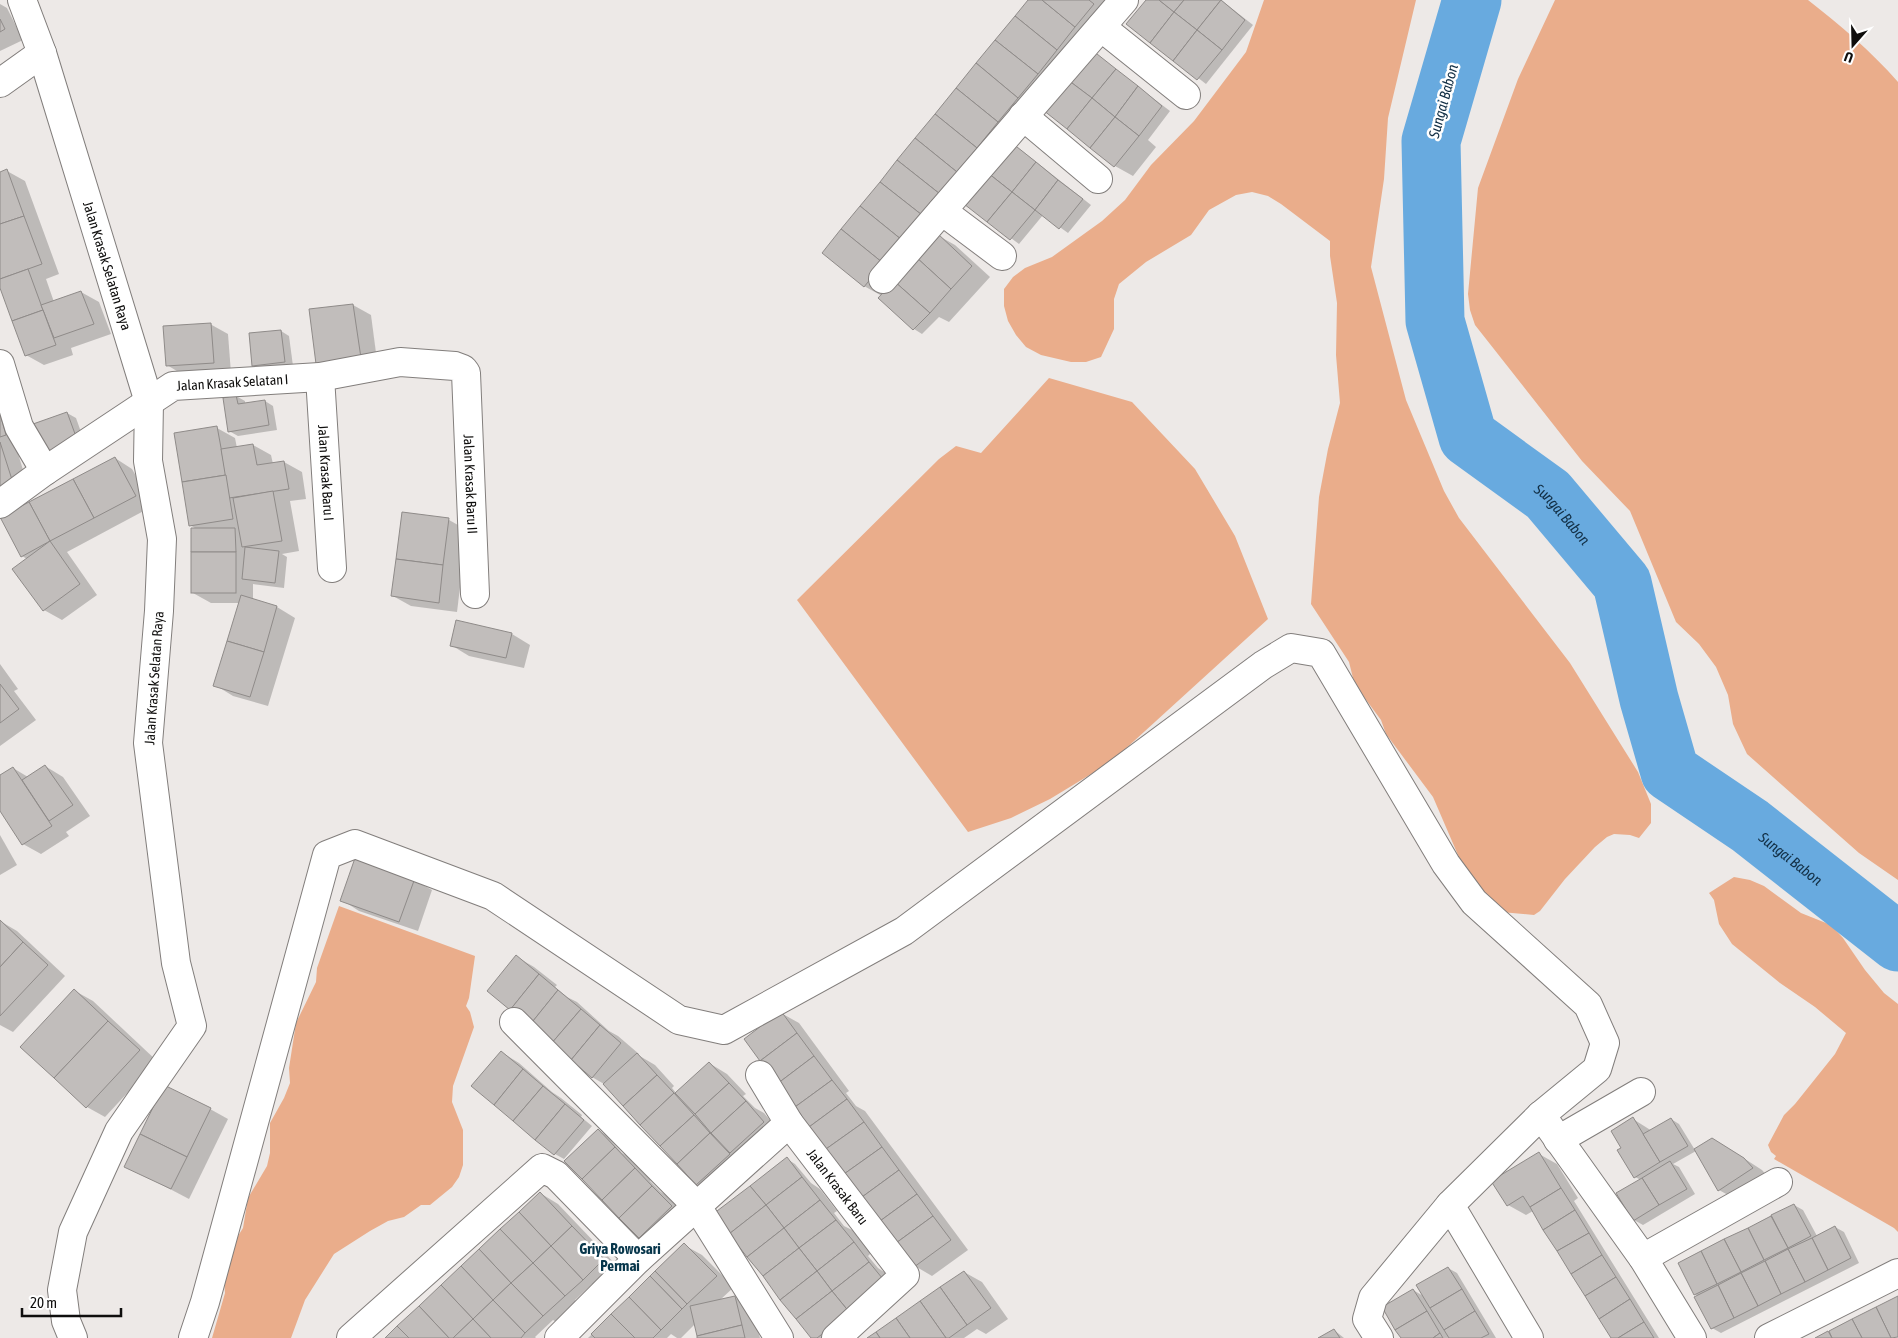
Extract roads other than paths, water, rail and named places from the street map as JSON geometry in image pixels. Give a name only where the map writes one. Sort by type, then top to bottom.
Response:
[{"type":"street","name":"Jalan Krasak Selatan Raya","points":[[22,0],[42,52],[149,402],[148,461],[162,539],[159,611],[148,743],[176,963],[192,1026],[119,1131],[73,1232],[62,1290],[66,1321],[73,1338]]},
{"type":"street","points":[[883,279],[1124,0]]},
{"type":"street","points":[[1101,27],[1186,95]]},
{"type":"street","points":[[0,83],[42,52]]},
{"type":"street","points":[[1023,116],[1098,179]]},
{"type":"street","points":[[942,211],[1002,256]]},
{"type":"street","name":"Jalan Krasak Selatan I","points":[[0,504],[45,471],[173,386],[320,377],[400,362],[455,366],[463,369],[466,373]]},
{"type":"street","points":[[0,364],[19,427],[45,471]]},
{"type":"street","name":"Jalan Krasak Baru II","points":[[466,373],[475,594]]},
{"type":"street","name":"Jalan Krasak Baru I","points":[[320,377],[332,568]]},
{"type":"street","points":[[193,1338],[205,1302],[327,855],[355,844],[493,896],[679,1020],[724,1030],[904,931],[1263,665],[1291,648],[1320,653],[1446,864],[1474,902],[1588,1005],[1605,1043],[1597,1069],[1541,1115],[1450,1205],[1374,1298],[1367,1319],[1379,1338]]},
{"type":"street","points":[[514,1022],[696,1205],[779,1338]]},
{"type":"street","points":[[559,1338],[638,1259],[789,1123],[760,1075]]},
{"type":"street","points":[[1558,1140],[1641,1092]]},
{"type":"street","points":[[1541,1115],[1644,1258],[1692,1338]]},
{"type":"street","name":"Jalan Krasak Baru","points":[[789,1123],[904,1275],[836,1338]]},
{"type":"street","points":[[351,1338],[542,1168],[556,1175],[638,1259]]},
{"type":"street","points":[[1644,1258],[1778,1182]]},
{"type":"street","points":[[1450,1205],[1529,1338]]},
{"type":"street","points":[[1769,1338],[1898,1273]]},
{"type":"waterway","name":"Sungai Babon","points":[[1472,0],[1431,141],[1435,321],[1468,437],[1548,495],[1622,583],[1649,699],[1670,772],[1750,826],[1898,942]]},
{"type":"district","name":"Griya Rowosari Permai","points":[[620,1256]]}]
